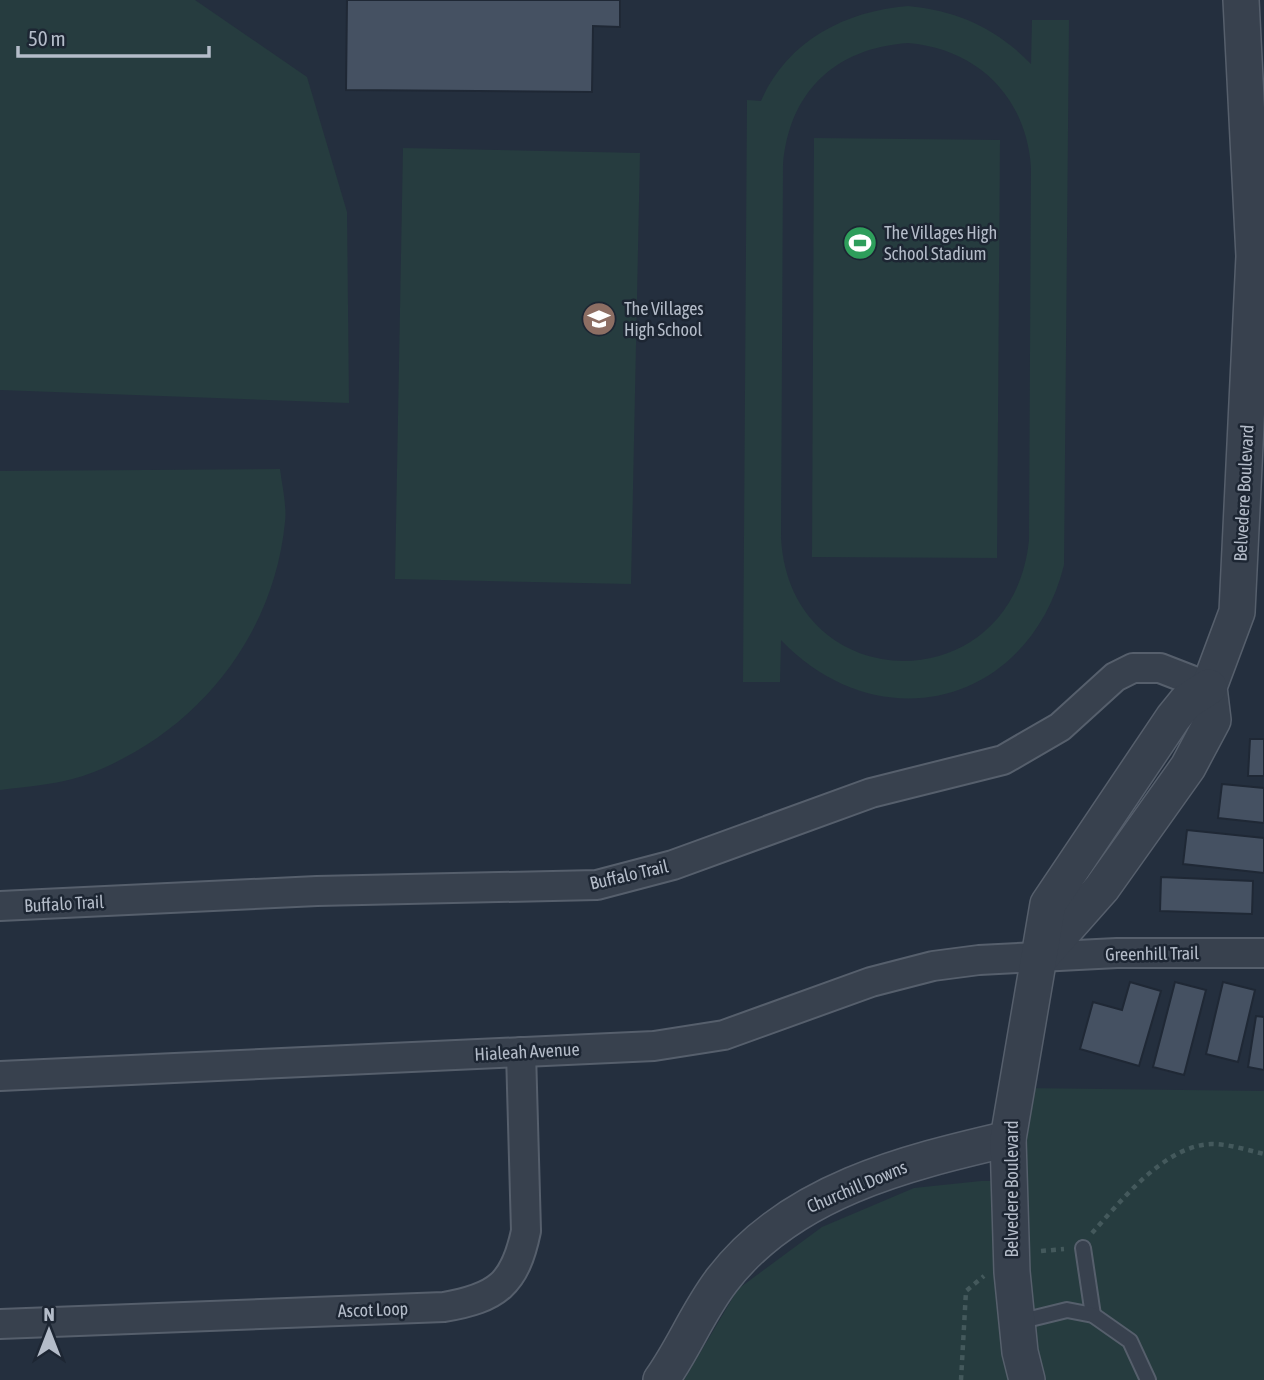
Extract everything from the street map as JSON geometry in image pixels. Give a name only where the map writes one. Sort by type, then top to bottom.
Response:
[{"type":"street","name":"Belvedere Boulevard","points":[[1027,1380],[1017,1322],[1011,1254],[1008,1139],[1017,1069],[1041,957],[1048,904],[1070,867],[1138,805],[1186,702],[1209,687],[1237,612],[1244,522],[1254,256],[1241,0]]},
{"type":"street","name":"Buffalo Trail","points":[[0,906],[317,891],[597,885],[673,865],[871,793],[1003,760],[1060,727],[1115,677],[1133,668],[1160,668],[1209,687]]},
{"type":"street","name":"Greenhill Trail","points":[[1041,957],[1264,953]]},
{"type":"street","name":"Hialeah Avenue","points":[[0,1076],[654,1046],[724,1035],[871,982],[933,966],[1041,957]]},
{"type":"street","name":"Ascot Loop","points":[[0,1324],[444,1307],[472,1302],[492,1294],[508,1280],[514,1269],[520,1257],[526,1231],[521,1052]]},
{"type":"street","name":"Churchill Downs","points":[[661,1380],[675,1360],[700,1311],[723,1278],[765,1237],[805,1207],[881,1172],[1008,1139]]},
{"type":"lane","points":[[1083,1248],[1093,1315]]},
{"type":"lane","points":[[1017,1322],[1067,1310],[1093,1315],[1130,1342],[1148,1380]]},
{"type":"path","points":[[961,1380],[966,1291],[1011,1254],[1083,1248],[1090,1236],[1147,1175],[1182,1152],[1210,1144],[1264,1154]]},
{"type":"green space","points":[[0,0],[195,0],[307,77],[347,212],[349,403],[0,390]]},
{"type":"green space","points":[[908,6],[960,17],[1004,40],[1031,64],[1032,20],[1069,20],[1064,565],[1046,613],[1019,650],[985,677],[946,694],[905,698],[862,691],[820,672],[781,640],[780,682],[743,682],[747,100],[761,101],[786,62],[802,46],[821,33],[841,22],[885,9]],"holes":[[[908,43],[933,47],[976,66],[994,81],[1020,119],[1027,142],[1031,167],[1029,540],[1014,593],[985,631],[946,654],[902,661],[859,653],[821,630],[794,591],[781,538],[783,165],[787,139],[795,116],[820,78],[859,54],[882,47]]]},
{"type":"green space","points":[[814,138],[1000,140],[997,558],[812,557]]},
{"type":"green space","points":[[403,148],[640,153],[631,584],[395,579]]},
{"type":"green space","points":[[280,469],[285,522],[278,563],[265,603],[247,640],[225,674],[198,704],[167,731],[132,754],[94,772],[71,779],[0,790],[0,471]]},
{"type":"green space","points":[[1022,1088],[1264,1091],[1264,1380],[684,1380],[738,1289],[822,1227],[914,1188],[981,1181],[1017,1181]]},
{"type":"building","points":[[347,0],[620,0],[620,27],[593,26],[592,92],[346,90]]},
{"type":"building","points":[[1250,739],[1264,739],[1264,776],[1248,776]]},
{"type":"building","points":[[1222,784],[1264,788],[1264,823],[1218,818]]},
{"type":"building","points":[[1187,830],[1264,838],[1264,873],[1183,864]]},
{"type":"building","points":[[1161,877],[1253,881],[1252,914],[1160,911]]},
{"type":"building","points":[[1130,982],[1161,991],[1139,1066],[1080,1049],[1093,1002],[1122,1010]]},
{"type":"building","points":[[1175,982],[1206,990],[1184,1075],[1153,1067]]},
{"type":"building","points":[[1223,982],[1255,990],[1238,1062],[1206,1054]]},
{"type":"building","points":[[1256,1016],[1264,1017],[1264,1070],[1248,1067]]},
{"type":"place","name":"The Villages High School Stadium","points":[[860,243]]},
{"type":"place","name":"The Villages High School","points":[[599,319]]}]
